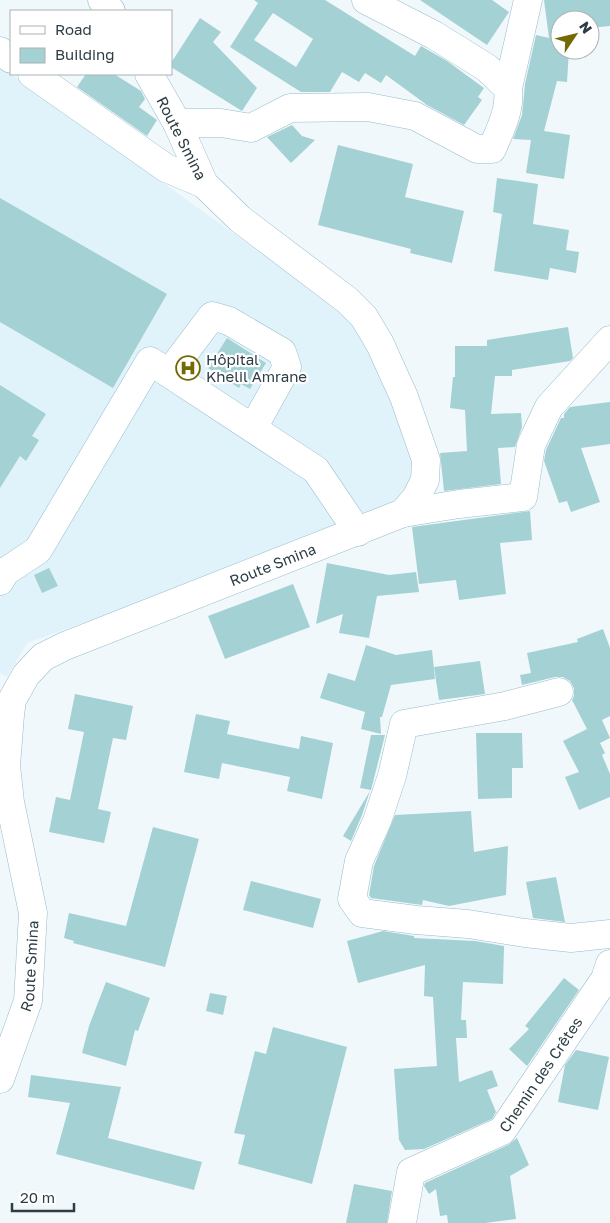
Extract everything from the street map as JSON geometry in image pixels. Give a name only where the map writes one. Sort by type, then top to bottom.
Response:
[{"type":"street","points":[[102,0],[110,10]]},
{"type":"street","points":[[366,0],[434,35],[487,68],[508,88]]},
{"type":"street","points":[[177,124],[221,123],[251,128],[290,108],[368,107],[415,116],[477,149],[492,149],[510,99],[508,88],[528,0]]},
{"type":"street","points":[[33,75],[166,168],[204,184]]},
{"type":"street","name":"Route Smina","points":[[0,1079],[28,1001],[33,913],[5,804],[5,713],[26,675],[43,658],[58,650],[358,532],[403,512],[416,498],[425,480],[426,460],[404,397],[380,344],[364,317],[347,300],[240,219],[204,184],[177,124],[150,75]]},
{"type":"street","points":[[169,373],[212,316],[229,321],[282,352],[287,367],[253,428]]},
{"type":"street","points":[[403,512],[523,497],[530,445],[549,407],[610,340]]},
{"type":"street","points":[[0,581],[10,556],[38,550],[150,361],[316,470],[358,532]]},
{"type":"street","points":[[560,692],[496,708],[404,724],[392,776],[377,821],[360,861],[352,899],[362,913],[468,924],[571,938],[610,934]]},
{"type":"street","name":"Chemin des Crêtes","points":[[402,1223],[411,1172],[502,1131],[605,979],[610,964]]},
{"type":"shaded area","name":"Hôpital Khelil Amrane","points":[[0,66],[349,316],[403,421],[415,451],[411,491],[404,498],[275,554],[27,643],[7,677],[0,673]]},
{"type":"building","points":[[254,0],[325,0],[415,56],[421,46],[447,61],[484,88],[478,97],[482,100],[464,125],[427,105],[386,75],[381,83],[365,73],[359,82],[342,72],[330,92],[301,92],[230,47],[258,3]],"holes":[[[273,13],[313,39],[296,67],[254,40]]]},
{"type":"building","points":[[420,0],[492,0],[509,12],[487,45]]},
{"type":"building","points":[[544,0],[610,0],[610,26],[600,27],[600,10],[550,10],[550,60],[568,60],[567,82],[557,81],[544,131],[570,135],[564,179],[526,173],[531,140],[513,139],[522,115],[525,84],[536,35],[549,38]]},
{"type":"building","points":[[200,18],[221,32],[213,42],[257,88],[242,111],[172,68],[172,61]]},
{"type":"building","points":[[85,75],[116,75],[141,91],[145,99],[139,107],[157,120],[147,136],[77,87]]},
{"type":"building","points":[[292,125],[302,136],[315,140],[291,163],[267,137]]},
{"type":"building","points":[[338,145],[413,164],[405,197],[464,211],[452,263],[410,253],[411,249],[318,225]]},
{"type":"building","points":[[497,178],[538,184],[533,224],[569,230],[566,250],[579,252],[576,273],[550,268],[548,280],[494,271],[502,214],[493,212]]},
{"type":"building","points":[[0,198],[167,294],[113,388],[0,322]]},
{"type":"building","points":[[568,327],[573,358],[570,361],[512,370],[512,376],[495,376],[491,414],[521,413],[522,427],[515,447],[498,448],[501,484],[444,491],[440,453],[467,451],[465,410],[450,408],[453,377],[455,377],[455,346],[487,346],[487,340]]},
{"type":"building","points":[[227,338],[266,363],[250,389],[241,384],[239,388],[208,368]]},
{"type":"building","points":[[0,385],[46,414],[32,436],[39,440],[26,461],[20,456],[0,488]]},
{"type":"building","points":[[610,402],[610,444],[581,448],[600,502],[571,512],[567,501],[559,503],[544,461],[546,450],[561,418],[564,418],[564,414],[570,407]]},
{"type":"building","points":[[530,511],[532,540],[500,543],[506,594],[459,600],[456,580],[419,584],[412,527]]},
{"type":"building","points":[[327,563],[389,575],[416,572],[419,592],[377,596],[369,638],[339,633],[343,614],[316,624]]},
{"type":"building","points":[[49,568],[58,586],[42,593],[34,575]]},
{"type":"building","points":[[293,584],[310,627],[225,659],[208,616]]},
{"type":"building","points":[[603,629],[610,648],[610,716],[602,720],[610,738],[600,743],[605,753],[602,755],[610,774],[610,797],[579,810],[565,777],[579,772],[563,741],[587,729],[572,700],[574,688],[570,681],[563,677],[555,677],[522,685],[520,675],[531,673],[527,653],[578,642],[577,639]]},
{"type":"building","points":[[366,645],[396,655],[432,650],[435,679],[391,685],[382,717],[380,717],[381,734],[361,729],[365,712],[320,698],[328,673],[355,681]]},
{"type":"building","points":[[480,661],[485,694],[439,700],[434,667]]},
{"type":"building","points":[[75,694],[133,706],[126,740],[113,738],[98,809],[111,812],[104,843],[49,832],[56,797],[70,800],[84,732],[68,729]]},
{"type":"building","points":[[196,714],[230,721],[227,734],[299,749],[301,736],[333,743],[322,799],[287,791],[290,777],[222,763],[219,779],[184,772]]},
{"type":"building","points":[[476,733],[522,733],[523,768],[512,768],[512,798],[478,799]]},
{"type":"building","points":[[371,735],[385,735],[371,790],[360,788]]},
{"type":"building","points":[[370,791],[362,815],[351,841],[343,836]]},
{"type":"building","points":[[471,811],[474,852],[508,846],[506,895],[449,906],[423,900],[422,905],[371,898],[369,895],[374,866],[395,815]]},
{"type":"building","points":[[153,827],[199,839],[165,967],[73,943],[74,941],[64,938],[69,913],[126,926]]},
{"type":"building","points":[[556,877],[565,922],[533,918],[526,882]]},
{"type":"building","points":[[251,881],[321,899],[313,928],[243,910]]},
{"type":"building","points":[[383,931],[414,936],[414,938],[475,941],[504,946],[503,984],[463,982],[461,1020],[466,1020],[467,1038],[456,1038],[459,1082],[492,1070],[498,1086],[487,1090],[496,1112],[492,1119],[424,1149],[405,1150],[399,1140],[394,1069],[437,1066],[433,997],[424,996],[425,965],[358,983],[347,941]]},
{"type":"building","points":[[564,978],[579,990],[527,1066],[509,1049],[529,1029],[525,1026]]},
{"type":"building","points":[[106,982],[150,998],[138,1031],[135,1030],[126,1066],[82,1053],[89,1026]]},
{"type":"building","points":[[210,993],[227,996],[223,1015],[206,1011]]},
{"type":"building","points":[[273,1027],[347,1047],[312,1184],[238,1164],[245,1135],[234,1133],[255,1051],[266,1054]]},
{"type":"building","points":[[576,1050],[609,1057],[598,1110],[558,1102],[565,1065]]},
{"type":"building","points":[[31,1075],[121,1087],[108,1138],[202,1162],[194,1190],[56,1154],[70,1103],[28,1097]]},
{"type":"building","points":[[517,1138],[529,1165],[510,1176],[516,1219],[485,1223],[448,1223],[447,1215],[440,1216],[436,1189],[429,1194],[424,1186],[425,1183],[508,1145]]},
{"type":"building","points":[[354,1184],[392,1191],[387,1223],[346,1223]]},
{"type":"place","name":"Hôpital Khelil Amrane","points":[[188,368]]}]
